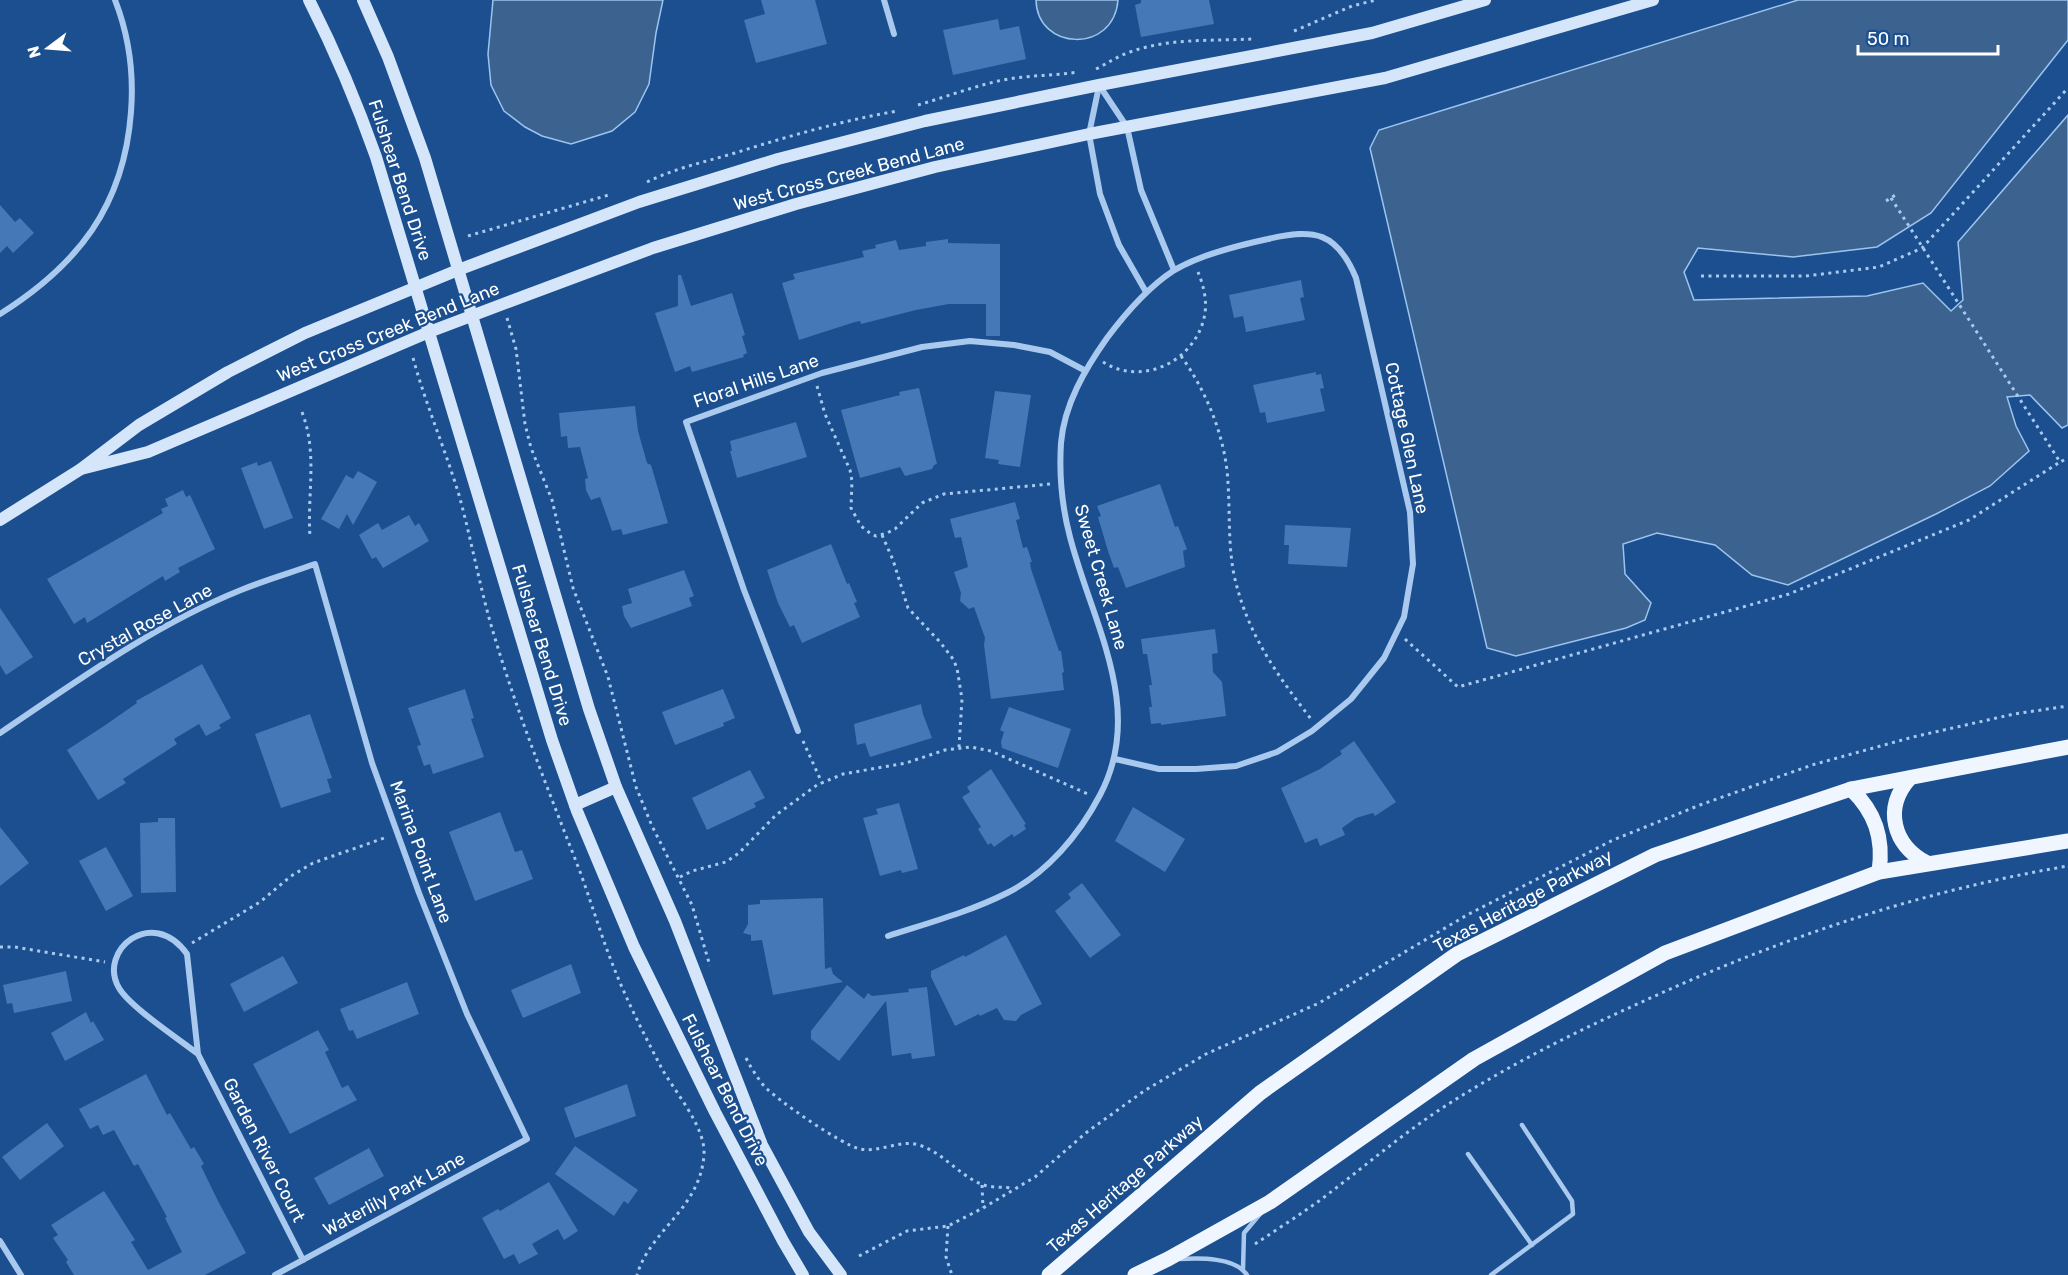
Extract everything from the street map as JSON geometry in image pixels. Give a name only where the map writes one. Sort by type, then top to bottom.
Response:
[{"type":"main road","name":"Fulshear Bend Drive","points":[[309,0],[361,115],[416,287],[552,740],[575,806],[634,947],[715,1112],[803,1275]]},
{"type":"main road","name":"Fulshear Bend Drive","points":[[363,0],[411,117],[586,698],[616,787],[675,921],[762,1145],[809,1232],[841,1275]]},
{"type":"main road","name":"West Cross Creek Bend Lane","points":[[0,520],[81,470],[139,425],[228,372],[305,333],[458,270],[639,202],[778,159],[926,121],[1099,85],[1372,33],[1485,0]]},
{"type":"main road","name":"West Cross Creek Bend Lane","points":[[81,470],[148,452],[429,332],[653,248],[796,204],[935,167],[1089,134],[1385,78],[1653,0]]},
{"type":"main road","name":"Texas Heritage Parkway","points":[[1049,1275],[1260,1093],[1457,954],[1654,855],[1851,789],[2068,747]]},
{"type":"main road","points":[[1910,778],[1904,785],[1896,803],[1895,823],[1903,843],[1918,858],[1927,863]]},
{"type":"main road","points":[[575,806],[616,787]]},
{"type":"main road","points":[[1851,789],[1868,807],[1878,830],[1881,844],[1879,872]]},
{"type":"main road","points":[[1135,1275],[1270,1202],[1474,1059],[1665,953],[1879,872],[2068,841]]},
{"type":"street","points":[[0,314],[50,279],[73,256],[108,204],[120,176],[128,147],[133,86],[130,53],[115,0]]},
{"type":"street","points":[[884,0],[894,34]]},
{"type":"street","points":[[1099,85],[1127,127],[1142,190],[1156,230],[1174,270]]},
{"type":"street","points":[[1099,85],[1089,134],[1100,194],[1119,245],[1146,292]]},
{"type":"street","name":"Sweet Creek Lane","points":[[888,936],[958,913],[1009,892],[1048,866],[1079,830],[1098,798],[1115,759],[1120,719],[1115,677],[1070,536],[1061,484],[1061,441],[1070,406],[1084,370],[1116,326],[1146,292],[1174,270],[1234,246],[1288,234],[1315,235],[1334,243]]},
{"type":"street","name":"Cottage Glen Lane","points":[[1115,759],[1159,769],[1236,766],[1277,752],[1317,727],[1351,699],[1384,658],[1404,617],[1413,564],[1410,512],[1356,278],[1347,256],[1334,243]]},
{"type":"street","name":"Floral Hills Lane","points":[[798,731],[744,590],[686,422],[814,375],[922,347],[970,341],[1014,345],[1050,352],[1084,370]]},
{"type":"street","name":"Crystal Rose Lane","points":[[0,733],[99,666],[176,621],[241,590],[315,564]]},
{"type":"street","name":"Marina Point Lane","points":[[315,564],[372,763],[397,833],[467,1014],[527,1139]]},
{"type":"street","points":[[116,964],[123,945],[135,936],[147,932],[165,934],[178,942],[183,949]]},
{"type":"street","name":"Garden River Court","points":[[183,949],[187,954],[190,969],[198,1054],[303,1260]]},
{"type":"street","name":"Garden River Court","points":[[116,964],[115,974],[119,987],[129,1000],[198,1054]]},
{"type":"street","name":"Waterlily Park Lane","points":[[275,1275],[527,1139]]},
{"type":"street","points":[[0,1241],[21,1275]]},
{"type":"lane","points":[[1491,1275],[1498,1273],[1573,1214],[1572,1201],[1522,1125]]},
{"type":"lane","points":[[1468,1154],[1532,1245]]},
{"type":"lane","points":[[1247,1275],[1243,1269],[1244,1233],[1270,1202]]},
{"type":"lane","points":[[1168,1259],[1210,1258],[1243,1269]]},
{"type":"path","points":[[1701,276],[1806,276],[1879,267],[1922,248],[2068,88]]},
{"type":"path","points":[[1886,201],[1897,194]]},
{"type":"path","points":[[1891,198],[2061,462]]},
{"type":"path","points":[[1094,356],[1122,371],[1136,372],[1160,369],[1181,356],[1197,338],[1206,312],[1202,280],[1194,262]]},
{"type":"path","points":[[507,318],[516,348],[525,424],[552,500],[573,588],[608,677],[636,787],[699,924],[712,971]]},
{"type":"path","points":[[1181,356],[1205,398],[1223,445],[1228,483],[1231,553],[1240,599],[1269,663],[1317,727]]},
{"type":"path","points":[[413,358],[458,493],[494,633],[532,751],[615,971],[657,1059],[695,1124],[703,1145],[704,1156],[694,1191],[678,1216],[650,1247],[640,1264],[637,1275]]},
{"type":"path","points":[[814,375],[825,414],[850,470],[851,508],[861,526],[871,534],[882,535],[895,529],[915,509],[932,497],[960,492],[1061,484]]},
{"type":"path","points":[[302,412],[311,449],[308,510],[310,537]]},
{"type":"path","points":[[1396,632],[1458,687],[1789,594],[1969,520],[2068,458]]},
{"type":"path","points":[[882,535],[893,560],[908,608],[940,642],[957,668],[962,699],[959,747]]},
{"type":"path","points":[[798,731],[822,783]]},
{"type":"path","points":[[679,878],[692,871],[715,866],[732,857],[776,815],[797,798],[822,783],[843,774],[906,763],[959,747],[991,751],[1098,798]]},
{"type":"path","points":[[183,949],[260,902],[291,876],[313,863],[397,833]]},
{"type":"path","points":[[1253,1245],[1317,1202],[1400,1136],[1450,1102],[1523,1060],[1625,1009],[1766,948],[1907,901],[2004,877],[2068,866]]},
{"type":"path","points":[[0,947],[15,947],[116,964]]},
{"type":"path","points":[[744,1054],[759,1079],[777,1098],[845,1143],[858,1149],[870,1150],[906,1143],[917,1144],[927,1148],[982,1185],[1014,1188]]},
{"type":"path","points":[[982,1185],[983,1208]]},
{"type":"path","points":[[948,1226],[946,1257],[952,1275]]},
{"type":"water","points":[[493,0],[663,0],[649,84],[635,112],[612,131],[571,144],[542,136],[525,127],[504,111],[491,85],[488,54]]},
{"type":"water","points":[[1036,0],[1118,0],[1113,18],[1104,30],[1091,37],[1076,39],[1061,37],[1049,29],[1040,17]]},
{"type":"water","points":[[1798,0],[2068,0],[2068,40],[1931,213],[1877,247],[1793,257],[1698,248],[1684,272],[1694,300],[1867,296],[1923,283],[1951,311],[1963,300],[1958,242],[2068,115],[2068,425],[2062,428],[2030,395],[2007,397],[2016,426],[2029,451],[1990,486],[1788,585],[1752,575],[1715,545],[1657,533],[1623,544],[1625,574],[1651,603],[1645,620],[1626,628],[1516,656],[1487,648],[1370,148],[1379,130]]},
{"type":"building","points":[[761,0],[815,0],[827,44],[756,63],[744,20],[765,14]]},
{"type":"building","points":[[1141,0],[1209,0],[1214,24],[1141,37],[1135,5],[1141,3]]},
{"type":"building","points":[[998,19],[1000,30],[1019,26],[1026,59],[953,75],[943,30]]},
{"type":"building","points":[[0,205],[15,222],[20,218],[34,233],[13,253],[7,246],[0,253]]},
{"type":"building","points":[[948,239],[948,243],[1000,244],[1000,336],[986,336],[986,304],[949,304],[861,324],[860,321],[855,322],[799,340],[782,283],[795,279],[793,274],[864,257],[862,251],[896,240],[899,250],[926,246],[926,242]]},
{"type":"building","points":[[678,275],[681,275],[691,306],[732,293],[745,335],[742,336],[747,353],[743,355],[744,357],[692,372],[690,366],[675,372],[655,313],[678,306]]},
{"type":"building","points":[[1301,280],[1304,297],[1300,298],[1305,320],[1246,332],[1243,316],[1234,318],[1229,295]]},
{"type":"building","points":[[1316,372],[1316,375],[1321,374],[1324,388],[1320,389],[1325,411],[1267,423],[1265,412],[1260,413],[1253,385]]},
{"type":"building","points":[[919,388],[937,464],[932,469],[905,476],[900,467],[860,478],[841,410]]},
{"type":"building","points":[[995,391],[1031,395],[1020,467],[998,464],[999,460],[985,458]]},
{"type":"building","points":[[635,406],[638,431],[647,463],[651,465],[668,523],[623,535],[621,529],[612,531],[600,497],[591,500],[586,490],[585,479],[588,478],[580,447],[568,448],[567,436],[561,437],[559,413]]},
{"type":"building","points":[[796,422],[807,457],[737,478],[730,451],[732,451],[730,441]]},
{"type":"building","points":[[271,461],[293,518],[264,529],[241,468],[257,462],[258,466]]},
{"type":"building","points":[[358,471],[377,482],[353,525],[347,514],[339,529],[321,519],[346,475],[353,479]]},
{"type":"building","points":[[1160,484],[1175,527],[1178,526],[1187,549],[1183,551],[1185,567],[1126,588],[1118,567],[1114,568],[1098,517],[1101,516],[1097,506]]},
{"type":"building","points":[[183,490],[186,497],[190,495],[215,549],[178,568],[180,572],[165,581],[163,576],[87,623],[85,617],[74,624],[47,579],[163,513],[161,509],[168,506],[165,499]]},
{"type":"building","points":[[1015,502],[1020,519],[1016,520],[1023,548],[1027,547],[1032,562],[1030,562],[1031,569],[1059,651],[1061,651],[1064,690],[991,699],[985,638],[974,607],[969,609],[960,601],[961,593],[954,572],[968,567],[961,537],[955,538],[950,519]]},
{"type":"building","points":[[409,515],[415,526],[419,523],[429,541],[383,568],[376,557],[372,559],[359,535],[378,523],[382,530]]},
{"type":"building","points":[[1285,525],[1351,528],[1347,567],[1288,564],[1289,545],[1284,545]]},
{"type":"building","points":[[831,544],[857,602],[854,603],[860,617],[802,643],[794,625],[790,627],[778,603],[767,570]]},
{"type":"building","points":[[684,570],[694,596],[689,598],[692,606],[631,628],[624,616],[622,606],[632,603],[628,589]]},
{"type":"building","points":[[0,608],[33,657],[6,675],[0,665]]},
{"type":"building","points":[[1215,629],[1218,653],[1212,654],[1213,672],[1222,682],[1226,716],[1161,725],[1161,723],[1151,724],[1149,707],[1152,707],[1149,685],[1152,685],[1147,654],[1143,654],[1141,639]]},
{"type":"building","points":[[202,664],[231,718],[219,725],[221,728],[206,736],[199,724],[174,739],[177,744],[123,779],[126,783],[98,800],[67,750],[137,703],[136,701]]},
{"type":"building","points":[[465,689],[474,718],[471,719],[484,757],[433,774],[430,764],[424,766],[417,746],[421,745],[408,708]]},
{"type":"building","points":[[723,689],[735,718],[723,723],[724,726],[675,745],[662,712]]},
{"type":"building","points":[[921,704],[932,738],[870,757],[865,743],[857,745],[854,724]]},
{"type":"building","points":[[1009,707],[1071,729],[1058,768],[1002,748],[1004,732],[1000,730]]},
{"type":"building","points":[[310,714],[332,778],[327,779],[331,792],[281,808],[255,734]]},
{"type":"building","points":[[1354,741],[1396,802],[1375,816],[1373,813],[1356,818],[1342,828],[1345,835],[1320,846],[1317,838],[1305,843],[1281,788],[1320,769],[1342,754],[1340,751]]},
{"type":"building","points":[[991,769],[1026,824],[1024,825],[1026,829],[1014,837],[1012,834],[994,847],[991,843],[988,845],[978,829],[981,827],[962,797],[970,792],[967,787]]},
{"type":"building","points":[[750,770],[765,798],[754,803],[756,807],[707,830],[692,798]]},
{"type":"building","points":[[899,803],[918,869],[902,873],[901,870],[880,876],[863,818],[878,814],[876,809]]},
{"type":"building","points":[[1133,807],[1185,839],[1165,872],[1115,841]]},
{"type":"building","points":[[500,812],[515,852],[522,850],[533,879],[475,901],[449,832]]},
{"type":"building","points":[[158,818],[175,818],[176,892],[141,893],[140,823],[158,822]]},
{"type":"building","points":[[0,827],[29,863],[0,886]]},
{"type":"building","points":[[106,847],[133,896],[106,911],[79,861]]},
{"type":"building","points":[[1082,883],[1121,935],[1090,958],[1055,911],[1071,898],[1068,894]]},
{"type":"building","points":[[823,898],[825,969],[831,967],[833,974],[843,982],[773,995],[762,940],[751,941],[751,935],[743,933],[748,924],[748,905],[760,904],[760,900]]},
{"type":"building","points":[[1006,935],[1042,1004],[1021,1015],[1016,1021],[1004,1020],[997,1008],[955,1026],[931,977],[931,971],[964,955],[965,957]]},
{"type":"building","points":[[283,956],[298,983],[244,1012],[230,984]]},
{"type":"building","points":[[571,964],[581,993],[523,1018],[511,990]]},
{"type":"building","points":[[66,971],[72,1001],[14,1013],[12,1003],[7,1004],[3,985]]},
{"type":"building","points":[[407,982],[419,1014],[357,1039],[353,1030],[349,1031],[340,1009]]},
{"type":"building","points":[[847,985],[864,999],[868,993],[872,996],[909,992],[908,989],[927,987],[935,1056],[912,1059],[911,1053],[892,1056],[886,1001],[839,1061],[811,1039],[811,1031]]},
{"type":"building","points":[[86,1012],[104,1040],[65,1061],[51,1033]]},
{"type":"building","points":[[318,1030],[329,1050],[325,1052],[342,1088],[348,1085],[357,1100],[290,1134],[253,1064]]},
{"type":"building","points":[[146,1074],[167,1115],[170,1113],[191,1149],[194,1147],[204,1164],[201,1166],[246,1253],[205,1275],[74,1275],[66,1262],[68,1260],[53,1238],[58,1235],[51,1225],[104,1191],[135,1240],[131,1242],[148,1270],[182,1252],[165,1218],[167,1217],[138,1164],[134,1166],[114,1130],[103,1135],[98,1125],[90,1129],[79,1109]]},
{"type":"building","points":[[627,1084],[636,1116],[575,1138],[564,1108]]},
{"type":"building","points":[[47,1123],[64,1146],[20,1180],[2,1157]]},
{"type":"building","points":[[575,1146],[638,1190],[628,1204],[624,1201],[614,1216],[555,1174]]},
{"type":"building","points":[[369,1148],[384,1176],[329,1205],[314,1178]]},
{"type":"building","points":[[549,1182],[578,1231],[564,1240],[558,1229],[532,1244],[538,1254],[519,1264],[514,1254],[504,1259],[482,1218],[498,1209],[500,1211]]}]
